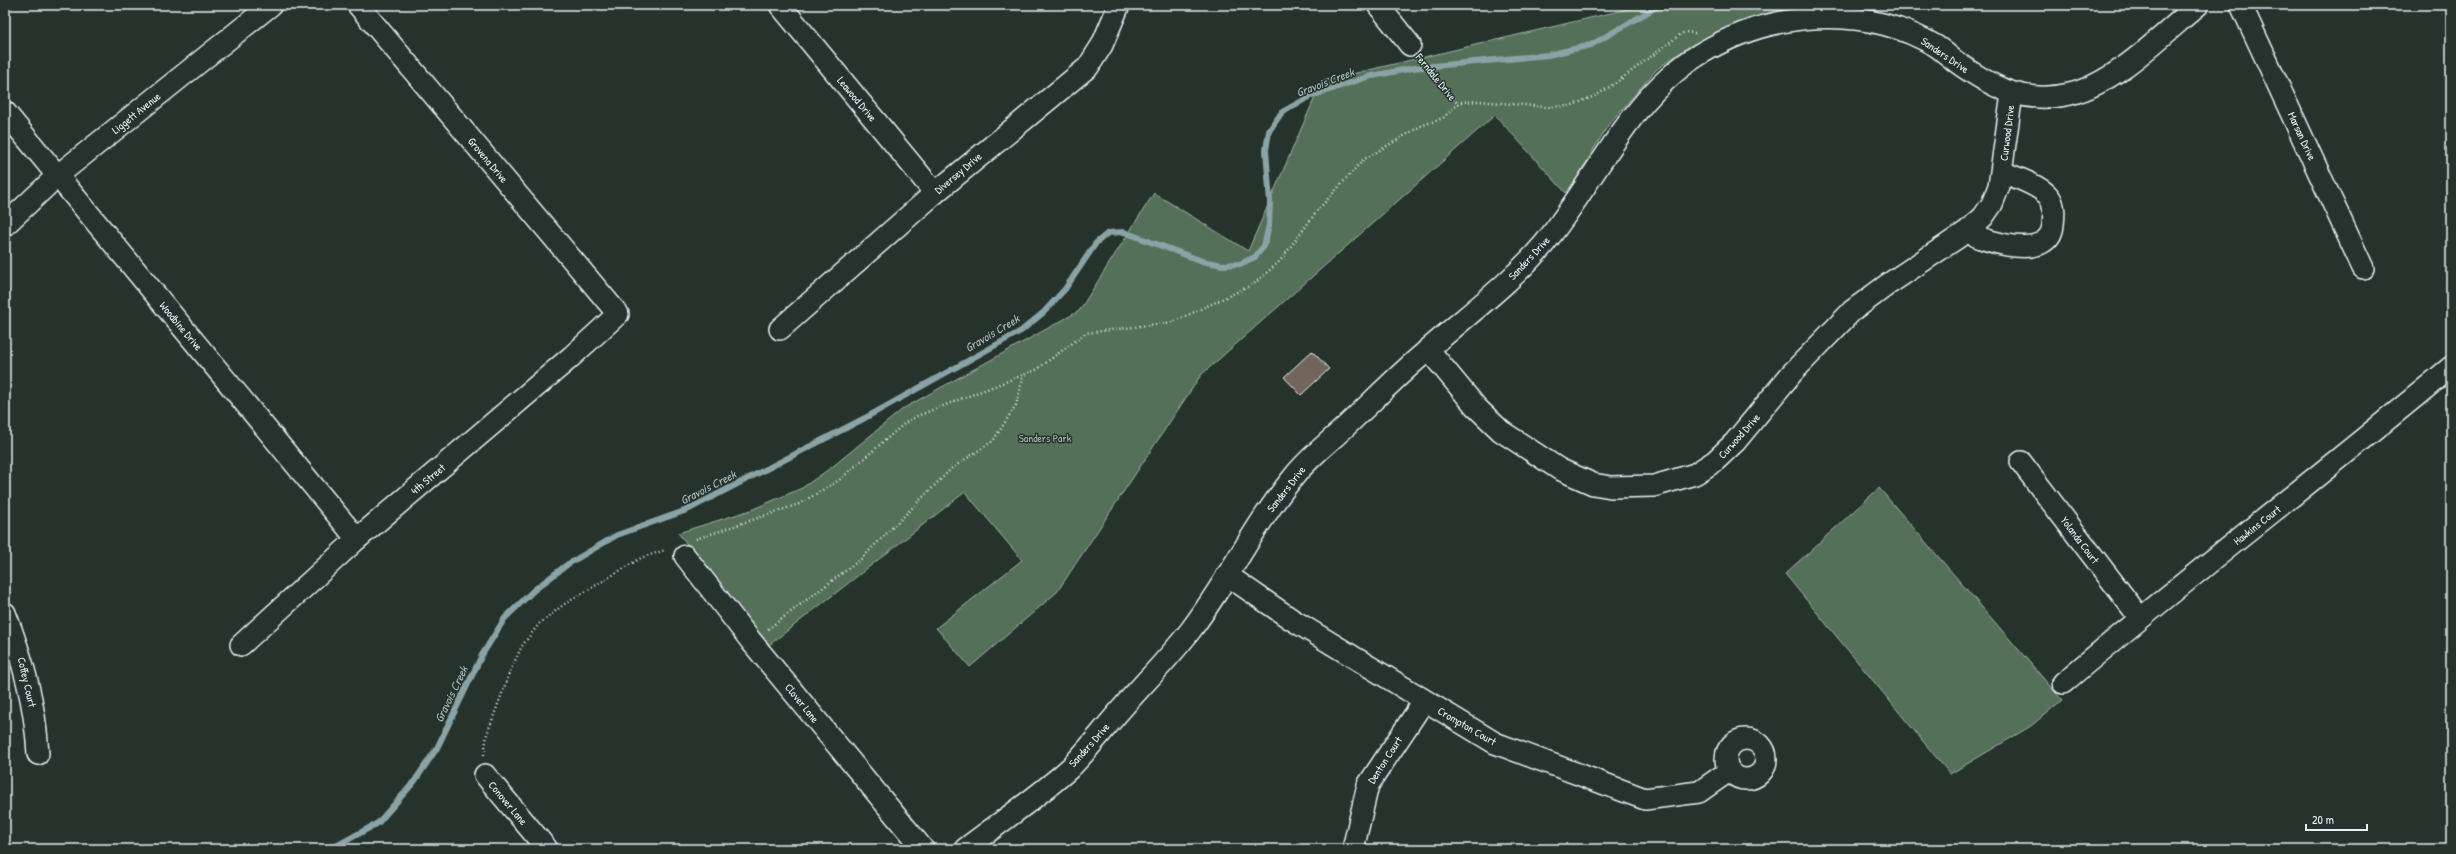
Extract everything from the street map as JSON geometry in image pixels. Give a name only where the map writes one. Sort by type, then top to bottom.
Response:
[{"type":"street","name":"Liggett Avenue","points":[[5,225],[58,176],[271,5]]},
{"type":"street","name":"Grovena Drive","points":[[358,5],[618,314]]},
{"type":"street","name":"Leawood Drive","points":[[780,5],[935,193]]},
{"type":"street","name":"Diversey Drive","points":[[780,329],[935,193],[1088,67],[1102,45],[1119,5]]},
{"type":"street","name":"Ferndale Drive","points":[[1378,5],[1414,51]]},
{"type":"street","name":"Sanders Drive","points":[[966,849],[1070,767],[1190,631],[1297,472],[1428,349],[1514,276],[1545,242],[1594,174],[1617,137],[1645,102],[1670,77],[1698,56],[1718,45],[1772,22],[1826,17],[1876,22],[1918,37],[1940,49],[1986,82],[2012,94],[2048,97],[2072,93],[2091,87],[2128,62],[2198,5]]},
{"type":"street","name":"Marsan Drive","points":[[2241,5],[2363,268]]},
{"type":"street","name":"Curwood Drive","points":[[1428,349],[1476,407],[1501,432],[1542,460],[1593,484],[1633,488],[1654,486],[1695,474],[1715,462],[1735,442],[1792,372],[1852,311],[1886,285],[1966,232],[1983,217],[1992,204],[2002,172],[2012,94]]},
{"type":"street","name":"Woodbine Drive","points":[[5,112],[357,539]]},
{"type":"street","name":"Curwood Drive","points":[[1966,232],[2015,248],[2041,244],[2053,229],[2054,209],[2050,198],[2026,182],[2002,172]]},
{"type":"street","name":"4th Street","points":[[241,645],[357,539],[571,357],[618,314]]},
{"type":"street","name":"Hawkins Court","points":[[2063,683],[2140,618],[2346,455],[2451,367]]},
{"type":"street","name":"Yolanda Court","points":[[2021,462],[2140,618]]},
{"type":"street","name":"Clover Lane","points":[[683,548],[751,641],[923,849]]},
{"type":"street","name":"Crompton Court","points":[[1227,575],[1291,619],[1495,743],[1645,799],[1700,792],[1729,771]]},
{"type":"street","name":"Coffey Court","points":[[5,612],[23,660],[36,719],[38,754]]},
{"type":"street","name":"Denton Court","points":[[1353,849],[1368,785],[1424,701]]},
{"type":"street","name":"Conover Lane","points":[[485,775],[547,849]]},
{"type":"path","points":[[485,775],[483,762],[487,734],[511,669],[532,633],[562,605],[641,558],[683,548],[799,504],[838,480],[905,423],[917,416],[1045,366],[1086,333],[1174,322],[1254,284],[1280,261],[1317,211],[1363,160],[1421,126],[1443,118],[1458,104],[1466,100],[1546,107],[1570,106],[1597,95],[1685,32],[1697,33],[1718,45]]},
{"type":"path","name":"Ferndale Drive","points":[[1414,51],[1458,104]]},
{"type":"path","points":[[751,641],[861,559],[952,468],[993,441],[1016,405],[1024,375]]},
{"type":"green space","name":"Sanders Park","points":[[1645,5],[1797,5],[1735,24],[1688,47],[1657,69],[1609,124],[1567,194],[1495,115],[1201,375],[1057,592],[970,667],[936,628],[1022,560],[965,492],[769,645],[678,533],[751,510],[802,488],[832,467],[904,408],[1079,311],[1154,193],[1248,251],[1322,81]]},
{"type":"green space","points":[[1879,488],[2062,700],[2031,726],[1950,774],[1785,574]]},
{"type":"building","points":[[1312,351],[1329,369],[1301,395],[1284,377]]},
{"type":"waterway","name":"Gravois Creek","points":[[331,849],[378,823],[414,782],[437,748],[482,655],[505,618],[534,590],[568,564],[617,535],[687,510],[865,418],[1021,331],[1044,312],[1065,289],[1096,243],[1108,233],[1124,232],[1202,261],[1223,265],[1240,264],[1255,257],[1264,246],[1269,225],[1270,202],[1266,150],[1269,131],[1282,112],[1309,97],[1367,77],[1413,68],[1548,55],[1591,45],[1660,5]]}]
